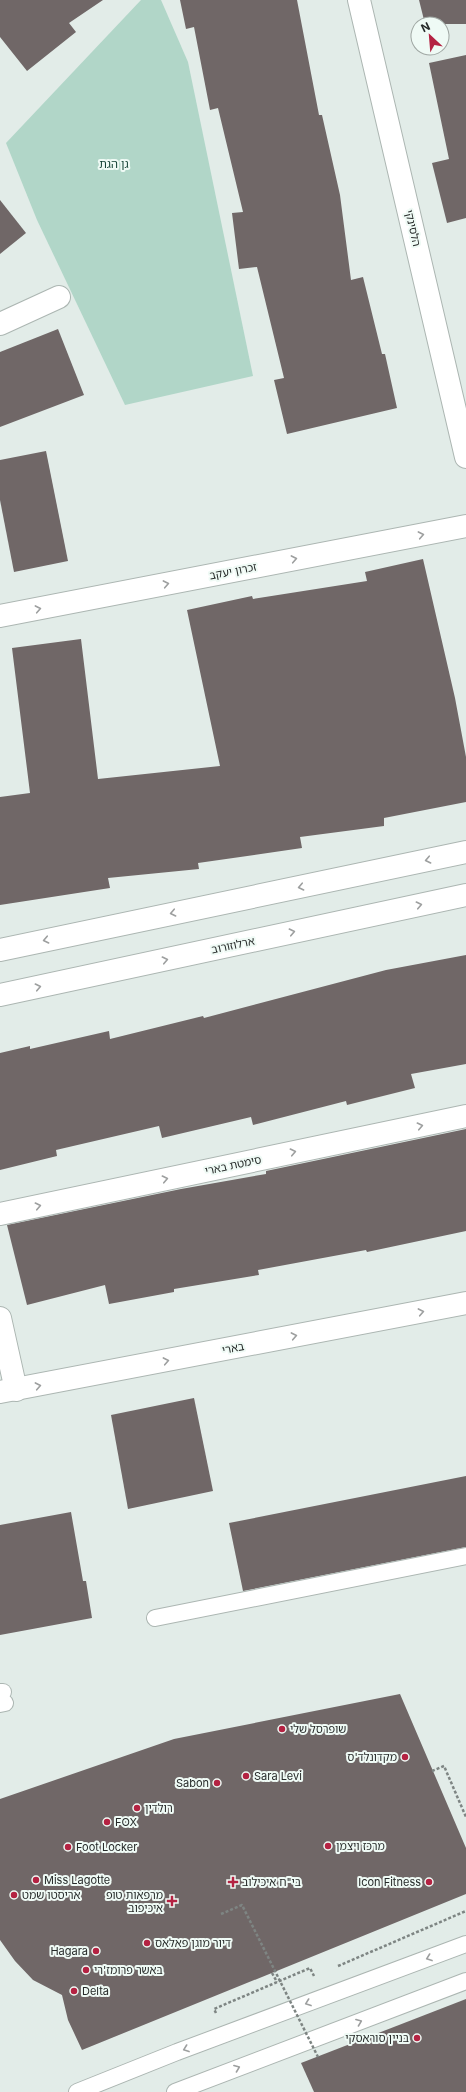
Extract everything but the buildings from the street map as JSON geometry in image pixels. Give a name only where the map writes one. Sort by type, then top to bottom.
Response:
[{"type":"street","name":"הלסינקי","points":[[360,0],[466,457]]},
{"type":"street","points":[[0,324],[59,297]]},
{"type":"street","name":"זכרון יעקב","points":[[0,616],[466,526]]},
{"type":"street","points":[[0,950],[466,852]]},
{"type":"street","name":"ארלוזורוב","points":[[0,995],[466,895]]},
{"type":"street","name":"סימטת בארי","points":[[0,1214],[466,1116]]},
{"type":"street","name":"בארי","points":[[8,1391],[466,1303]]},
{"type":"street","points":[[0,1318],[8,1391]]},
{"type":"lane","points":[[155,1618],[466,1556]]},
{"type":"lane","points":[[77,2092],[177,2052],[466,1944]]},
{"type":"lane","points":[[175,2092],[466,1981]]},
{"type":"path","points":[[432,1771],[444,1766],[466,1817]]},
{"type":"path","points":[[221,1914],[242,1905],[318,2057]]},
{"type":"path","points":[[218,2017],[214,2009],[277,1982],[310,1968],[314,1976]]},
{"type":"path","points":[[272,1973],[277,1982]]},
{"type":"green space","name":"גן הגת","points":[[141,0],[161,0],[188,62],[253,376],[125,405],[37,220],[6,143]]},
{"type":"place","name":"שופרסל שלי","points":[[282,1729]]},
{"type":"place","name":"מקדונלד'ס","points":[[405,1757]]},
{"type":"place","name":"Sara Levi","points":[[246,1776]]},
{"type":"place","name":"Sabon","points":[[217,1783]]},
{"type":"place","name":"רולדין","points":[[137,1808]]},
{"type":"place","name":"FOX","points":[[107,1822]]},
{"type":"place","name":"מרכז ויצמן","points":[[328,1846]]},
{"type":"place","name":"Foot Locker","points":[[68,1847]]},
{"type":"place","name":"Miss Lagotte","points":[[36,1880]]},
{"type":"place","name":"בי\"ח איכילוב","points":[[233,1882]]},
{"type":"place","name":"Icon Fitness","points":[[429,1882]]},
{"type":"place","name":"אריסטו שמט","points":[[14,1895]]},
{"type":"place","name":"מרפאות טופ איכיפוב","points":[[172,1901]]},
{"type":"place","name":"דיור מוגן פאלאס","points":[[147,1943]]},
{"type":"place","name":"Hagara","points":[[96,1951]]},
{"type":"place","name":"באשר פרומז'רי","points":[[86,1970]]},
{"type":"place","name":"Delta","points":[[74,1991]]},
{"type":"place","name":"בניין סוראסקי","points":[[417,2038]]}]
